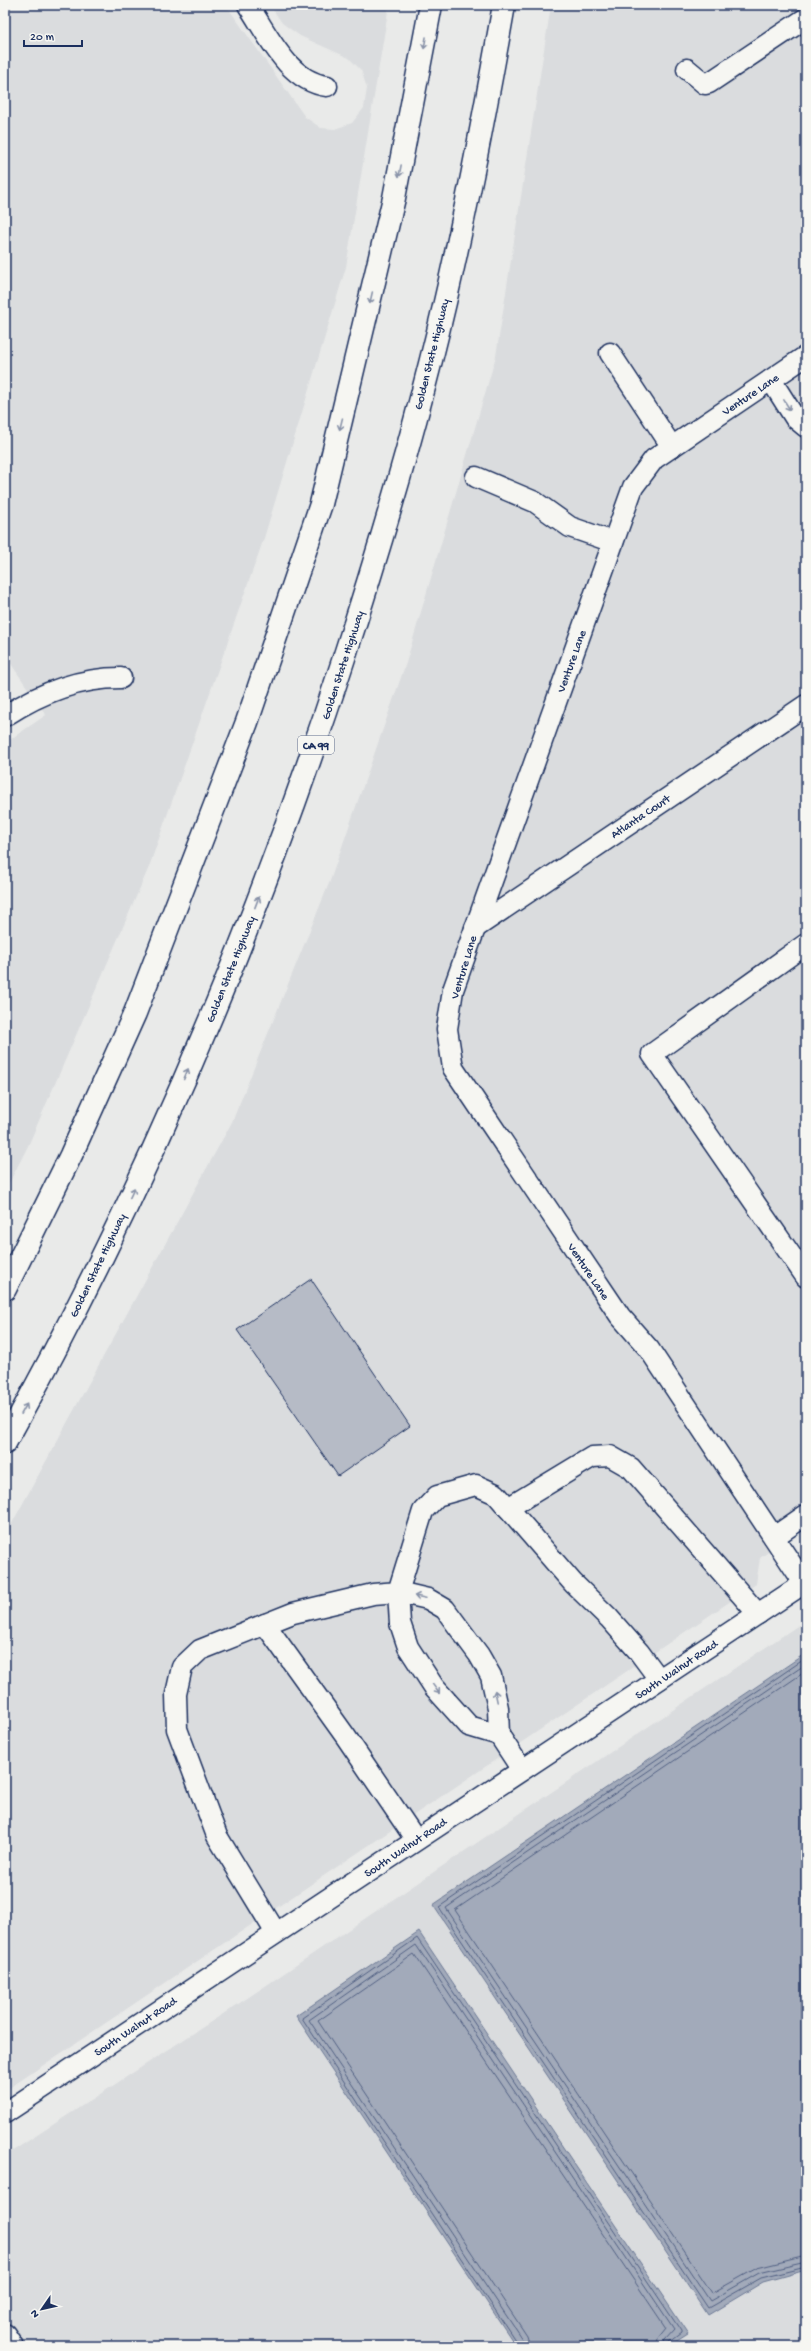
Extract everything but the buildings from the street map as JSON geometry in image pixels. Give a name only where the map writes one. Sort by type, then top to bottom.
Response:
[{"type":"highway","points":[[5,1289],[71,1155],[135,1012],[248,722],[321,504],[394,198],[432,5]]},
{"type":"highway","name":"Golden State Highway","points":[[5,1443],[104,1252],[172,1108],[234,961],[318,738],[388,518],[432,356],[483,123],[504,5]]},
{"type":"street","points":[[248,5],[294,71],[312,83],[327,86]]},
{"type":"street","points":[[687,69],[705,84],[709,83],[806,18]]},
{"type":"street","points":[[610,353],[672,447]]},
{"type":"street","name":"Venture Lane","points":[[805,1583],[649,1349],[620,1316],[453,1068],[447,1029],[453,990],[474,928],[633,487],[654,459],[806,356]]},
{"type":"street","points":[[771,380],[795,418],[806,427]]},
{"type":"street","points":[[476,477],[535,502],[570,527],[613,542]]},
{"type":"street","points":[[5,716],[53,690],[99,678],[122,678]]},
{"type":"street","name":"Atlanta Court","points":[[474,928],[806,704]]},
{"type":"street","points":[[806,944],[652,1054],[806,1277]]},
{"type":"street","points":[[508,1508],[592,1457],[610,1456],[631,1468],[758,1614]]},
{"type":"street","points":[[499,1735],[469,1726],[448,1704],[434,1687],[408,1647],[400,1623],[398,1592],[423,1511],[437,1496],[476,1485],[496,1494],[573,1583],[609,1618],[639,1652],[660,1679]]},
{"type":"street","points":[[774,1537],[806,1515]]},
{"type":"street","name":"South Walnut Road","points":[[5,2113],[805,1583]]},
{"type":"street","points":[[276,1933],[217,1836],[177,1728],[176,1694],[182,1667],[200,1650],[293,1612],[374,1594],[398,1592],[428,1598],[445,1609],[479,1655],[491,1676],[498,1708],[499,1735],[522,1770]]},
{"type":"street","points":[[265,1624],[346,1737],[416,1840]]},
{"type":"street","points":[[5,2334],[13,2346]]},
{"type":"shaded area","points":[[5,5],[226,5],[305,117],[321,128],[335,129],[352,123],[364,108],[367,88],[361,70],[349,58],[300,36],[282,23],[270,5],[389,5],[346,267],[264,538],[149,867],[28,1146],[5,1191],[5,743],[46,715],[5,655]]},
{"type":"shaded area","points":[[551,5],[806,5],[806,1529],[802,1528],[760,1558],[756,1584],[5,2091],[5,1536],[232,1122],[330,881],[406,663],[496,356]]},
{"type":"shaded area","points":[[806,1620],[806,2346],[5,2346],[5,2156],[246,1999]]},
{"type":"water","points":[[806,1653],[806,2270],[763,2282],[708,2315],[433,1905]]},
{"type":"water","points":[[419,1932],[688,2334],[669,2346],[516,2346],[296,2016]]}]
